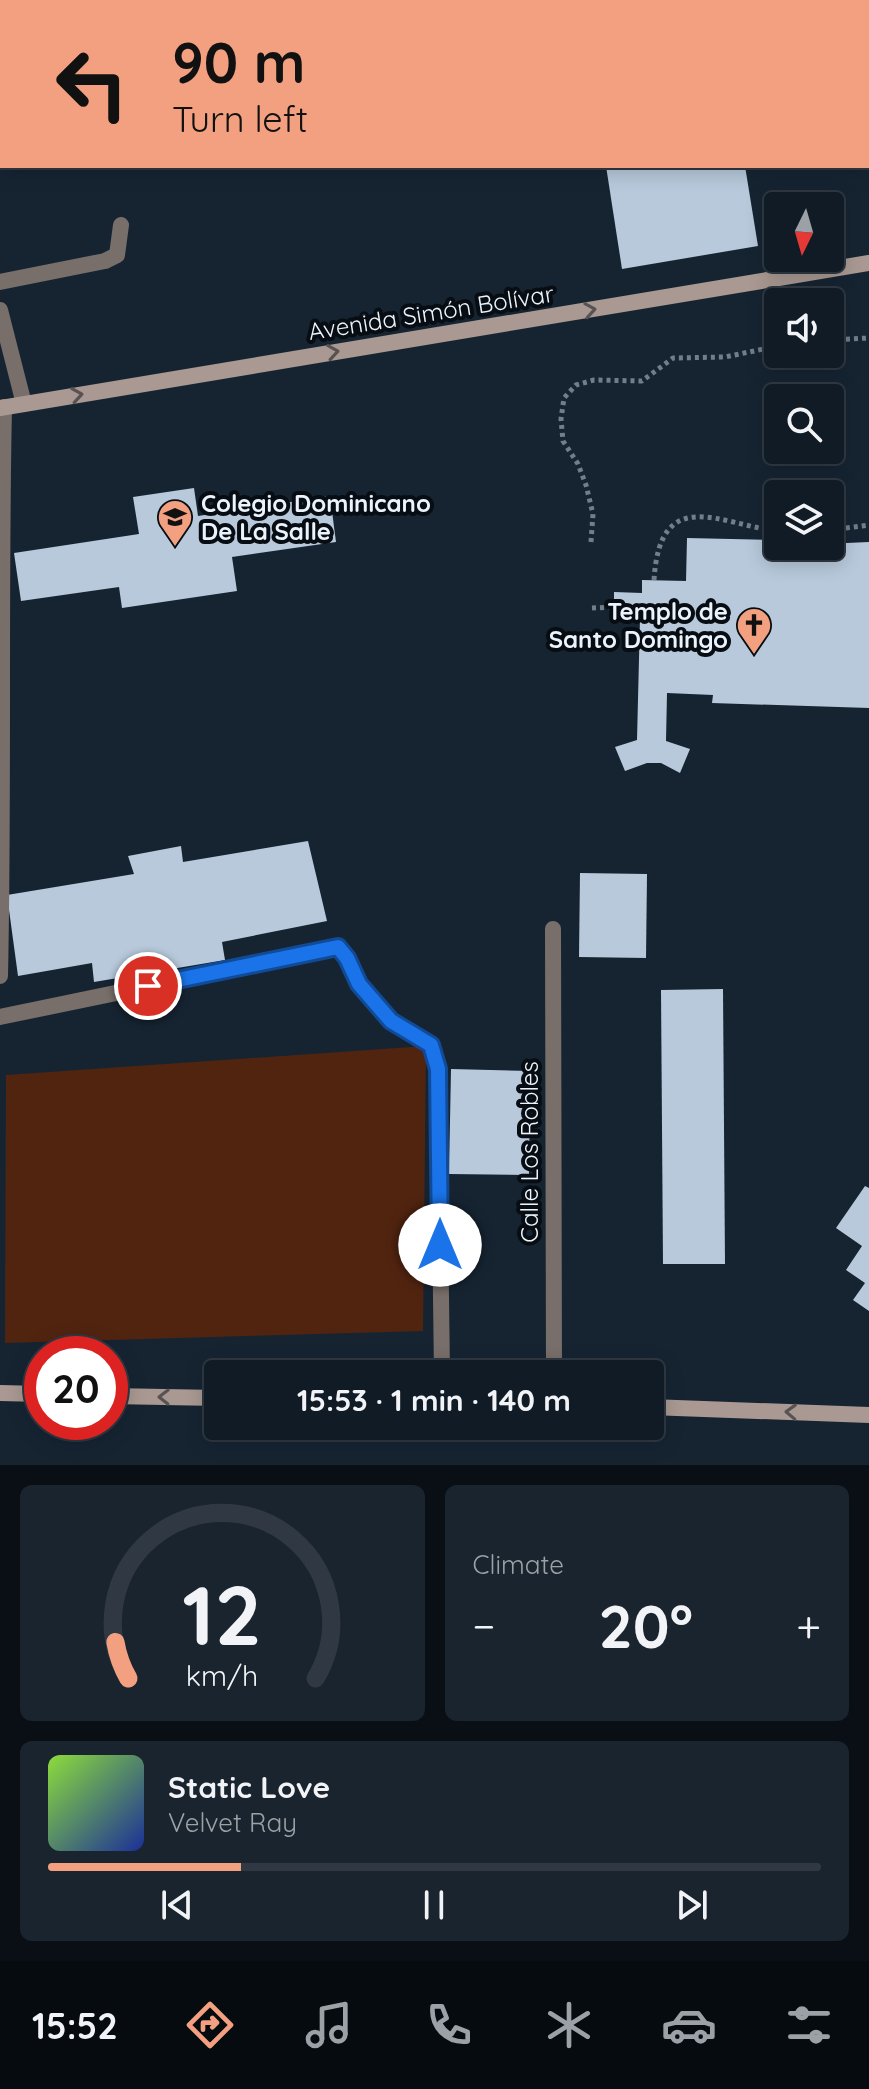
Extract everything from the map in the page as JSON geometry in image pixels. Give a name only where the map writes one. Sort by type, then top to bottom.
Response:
[{"type":"main road","name":"Avenida Simón Bolívar","points":[[2,408],[869,263]]},
{"type":"main road","points":[[0,1393],[24,1394]]},
{"type":"main road","points":[[128,1396],[204,1398]]},
{"type":"main road","points":[[664,1408],[869,1415]]},
{"type":"street","points":[[0,282],[105,261],[117,255],[121,225]]},
{"type":"street","points":[[0,310],[24,404]]},
{"type":"street","points":[[0,976],[4,817],[0,505],[2,408]]},
{"type":"street","name":"Calle Los Robles","points":[[553,929],[554,1360]]},
{"type":"street","points":[[0,1017],[338,947],[359,984],[391,1021],[431,1045],[438,1069],[442,1360]]},
{"type":"path","points":[[844,339],[869,338]]},
{"type":"path","points":[[591,542],[593,514],[586,485],[578,464],[563,441],[564,398],[576,385],[594,380],[642,381],[673,358],[725,357],[764,349]]},
{"type":"path","points":[[654,580],[655,560],[664,538],[678,522],[710,515],[764,528]]},
{"type":"path","points":[[844,528],[869,525]]},
{"type":"path","points":[[592,608],[614,607]]},
{"type":"shaded area","points":[[426,1046],[423,1331],[128,1339],[128,1336],[24,1336],[24,1342],[5,1343],[6,1075]]},
{"type":"building","points":[[606,168],[745,168],[758,246],[622,269]]},
{"type":"building","name":"Colegio Dominicano De La Salle","points":[[194,488],[198,516],[330,496],[336,542],[232,557],[237,591],[122,608],[119,587],[21,601],[14,553],[139,534],[133,497]]},
{"type":"building","name":"Templo de Santo Domingo","points":[[687,538],[764,540],[764,560],[844,560],[844,543],[869,542],[869,708],[712,703],[713,695],[667,693],[666,741],[690,749],[680,773],[661,763],[647,763],[625,771],[615,747],[637,740],[640,618],[614,617],[614,592],[642,593],[642,580],[686,581]]},
{"type":"building","points":[[308,841],[327,921],[222,942],[225,960],[94,982],[92,963],[18,976],[7,895],[134,874],[128,856],[181,846],[183,862]]},
{"type":"building","points":[[580,873],[647,874],[646,958],[579,957]]},
{"type":"building","points":[[723,989],[725,1264],[663,1264],[661,990]]},
{"type":"building","points":[[451,1069],[530,1071],[529,1175],[449,1174]]},
{"type":"building","points":[[865,1186],[869,1188],[869,1311],[853,1300],[865,1283],[846,1270],[862,1246],[836,1228]]},
{"type":"place","name":"Colegio Dominicano De La Salle","points":[[175,548]]},
{"type":"place","name":"Templo de Santo Domingo","points":[[754,656]]},
{"type":"route","points":[[148,986],[325,947],[338,947],[359,984],[391,1021],[419,1035],[431,1045],[438,1069],[440,1245]]}]
